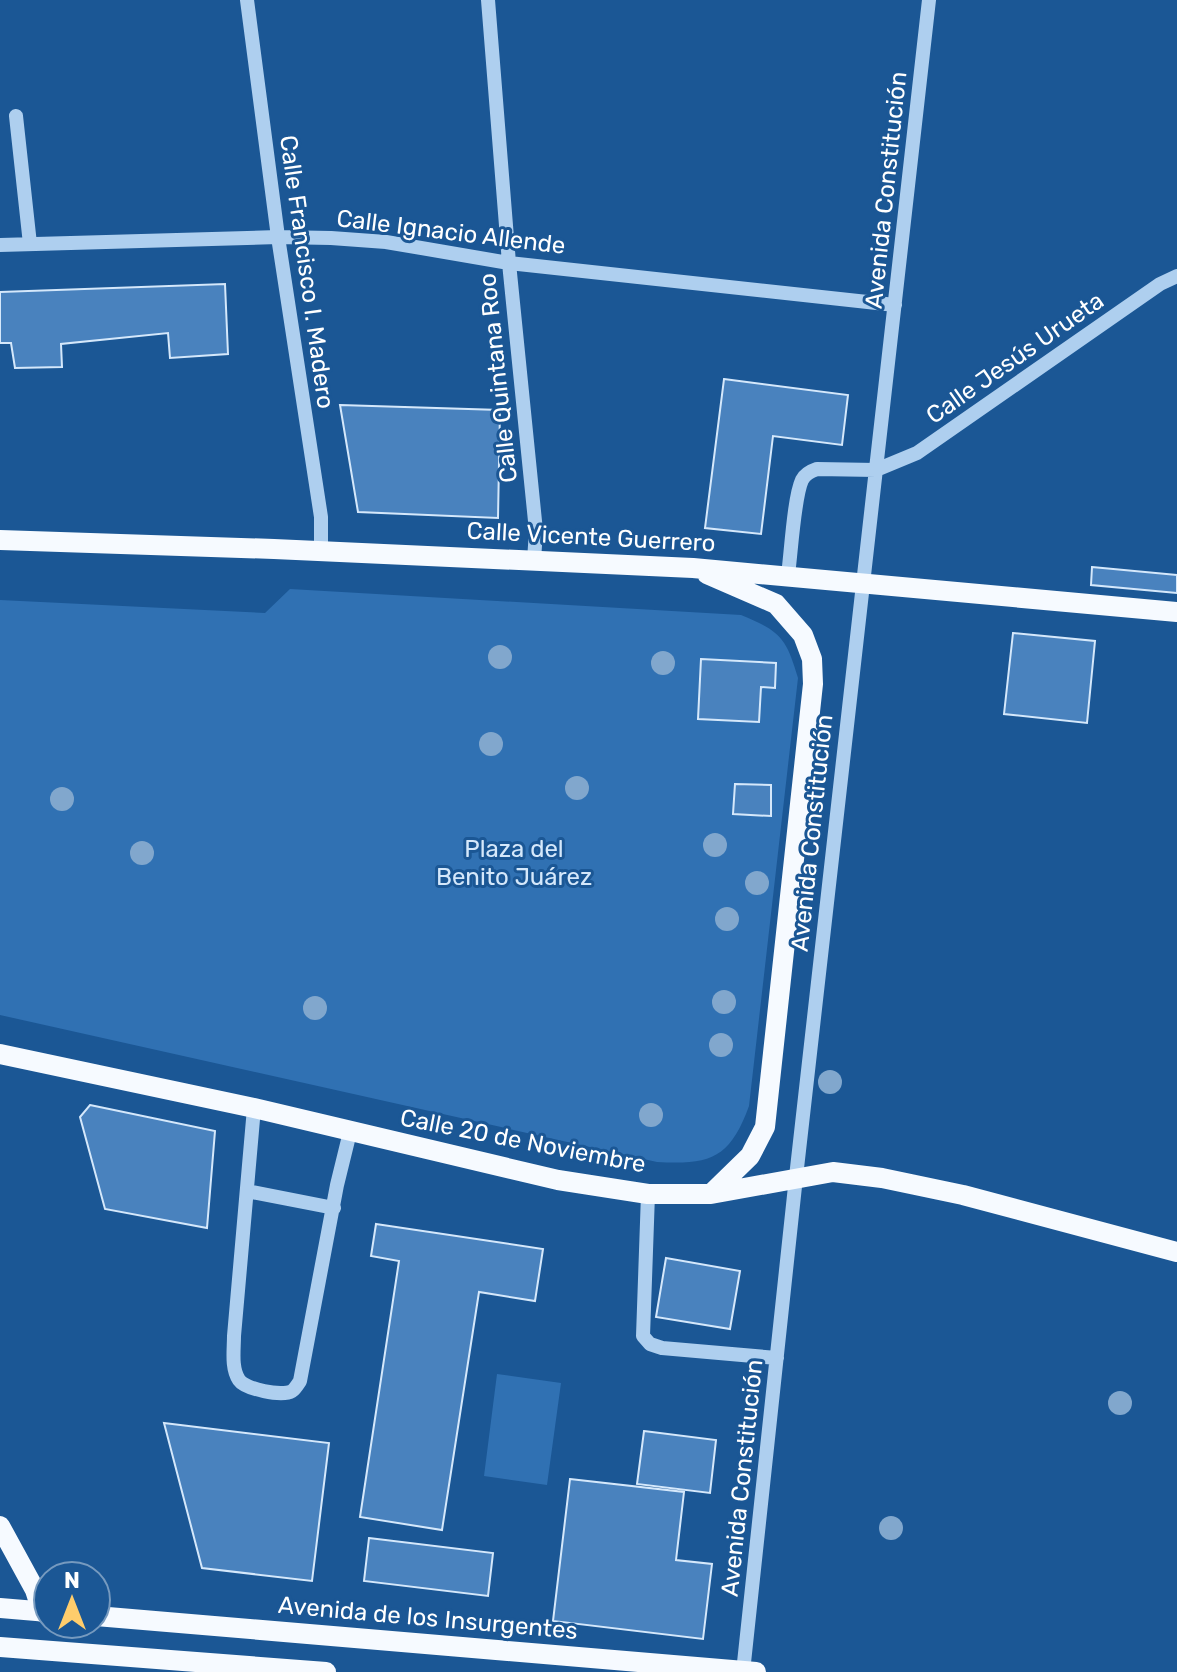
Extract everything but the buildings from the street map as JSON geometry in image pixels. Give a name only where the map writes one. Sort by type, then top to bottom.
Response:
[{"type":"main road","name":"Calle Vicente Guerrero","points":[[0,540],[693,568],[1177,612]]},
{"type":"main road","points":[[693,568],[776,604],[803,635],[812,659],[813,684],[765,1127],[750,1156],[711,1194]]},
{"type":"main road","name":"Calle 20 de Noviembre","points":[[0,1054],[254,1108],[558,1180],[648,1194],[711,1194],[833,1172],[882,1178],[963,1195],[1177,1252]]},
{"type":"main road","points":[[1,1531],[32,1585]]},
{"type":"main road","points":[[0,1608],[32,1611]]},
{"type":"main road","name":"Avenida de los Insurgentes","points":[[112,1617],[748,1671]]},
{"type":"main road","points":[[0,1647],[326,1672]]},
{"type":"street","name":"Calle Francisco I. Madero","points":[[247,0],[278,237],[321,517],[321,551]]},
{"type":"street","name":"Calle Quintana Roo","points":[[488,0],[509,263],[536,531],[534,560]]},
{"type":"street","name":"Avenida Constitución","points":[[748,1671],[796,1177],[929,0]]},
{"type":"street","points":[[16,116],[30,244]]},
{"type":"street","name":"Calle Ignacio Allende","points":[[0,245],[278,237],[386,242],[509,263],[895,305]]},
{"type":"street","name":"Calle Jesús Urueta","points":[[876,470],[917,453],[1160,284],[1177,276]]},
{"type":"street","points":[[788,575],[802,480],[817,469],[876,470]]},
{"type":"street","points":[[254,1108],[234,1359],[234,1371],[248,1388],[284,1394],[293,1390],[300,1381],[350,1132]]},
{"type":"street","points":[[247,1191],[334,1208]]},
{"type":"street","points":[[648,1194],[643,1336],[650,1344],[662,1348],[777,1358]]},
{"type":"green space","name":"Plaza del Benito Juárez","points":[[290,589],[741,615],[780,637],[790,653],[798,678],[749,1106],[734,1137],[716,1155],[691,1162],[657,1162],[0,1015],[0,600],[265,613]]},
{"type":"green space","points":[[497,1374],[561,1383],[547,1485],[484,1476]]}]
